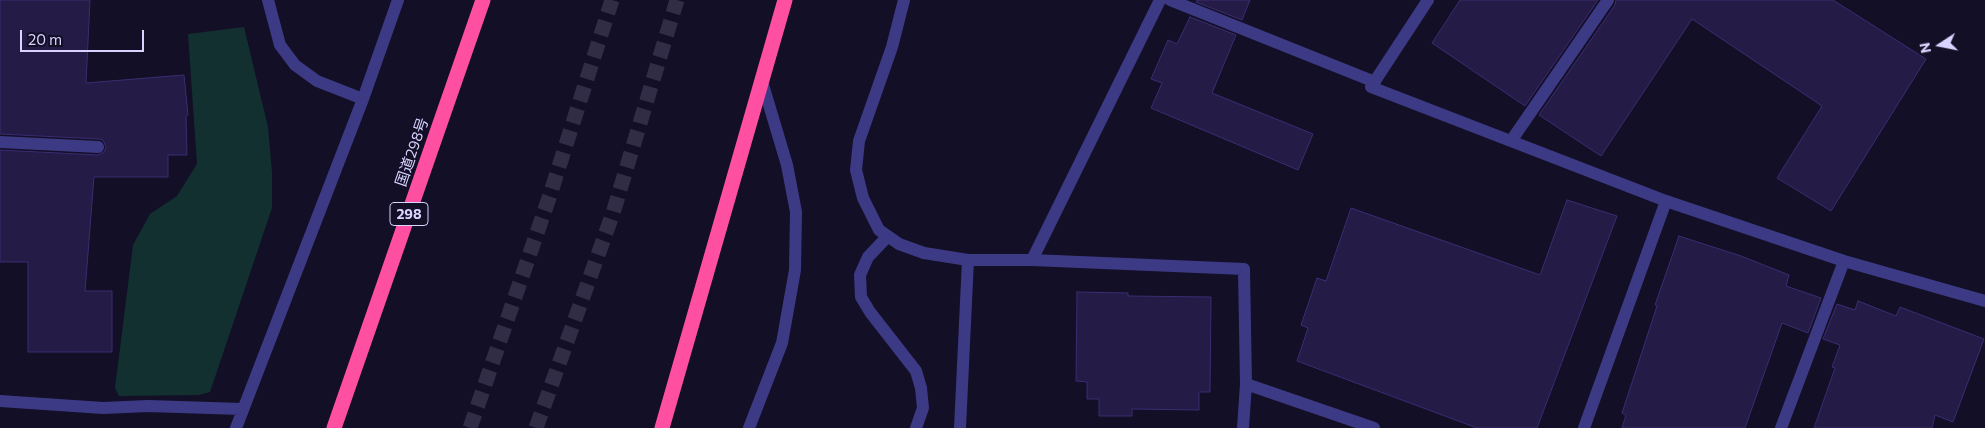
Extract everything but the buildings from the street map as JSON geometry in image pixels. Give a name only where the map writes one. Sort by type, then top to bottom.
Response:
[{"type":"highway","name":"国道298号","points":[[334,428],[482,0]]},
{"type":"highway","points":[[662,428],[716,245],[761,78],[785,0]]},
{"type":"street","points":[[268,0],[280,45],[295,66],[317,81],[363,99]]},
{"type":"street","points":[[236,428],[363,99],[398,0]]},
{"type":"street","points":[[904,0],[892,47],[859,141],[856,170],[863,198],[879,230],[899,244],[924,253],[968,260],[1032,260],[1244,270],[1246,384],[1243,428]]},
{"type":"street","points":[[1032,260],[1160,0]]},
{"type":"street","points":[[1170,0],[1375,82]]},
{"type":"street","points":[[1428,0],[1371,87],[1666,200],[1844,261],[1985,301]]},
{"type":"street","points":[[1511,141],[1608,0]]},
{"type":"street","points":[[749,428],[782,343],[796,270],[796,212],[787,165],[761,78]]},
{"type":"street","points":[[0,142],[98,147]]},
{"type":"street","points":[[1584,428],[1666,200]]},
{"type":"street","points":[[888,236],[868,257],[860,275],[861,296],[870,312],[916,371],[921,388],[923,408],[916,428]]},
{"type":"street","points":[[960,428],[968,260]]},
{"type":"street","points":[[1781,428],[1844,261]]},
{"type":"street","points":[[1246,384],[1374,428]]},
{"type":"street","points":[[0,401],[103,408],[148,406],[242,409]]},
{"type":"green space","points":[[244,27],[268,127],[272,172],[272,208],[210,392],[199,395],[119,396],[115,388],[133,245],[150,214],[177,196],[197,164],[188,34]]},
{"type":"tunnel","points":[[470,428],[550,195],[612,0]]},
{"type":"tunnel","points":[[536,428],[613,213],[677,0]]}]
